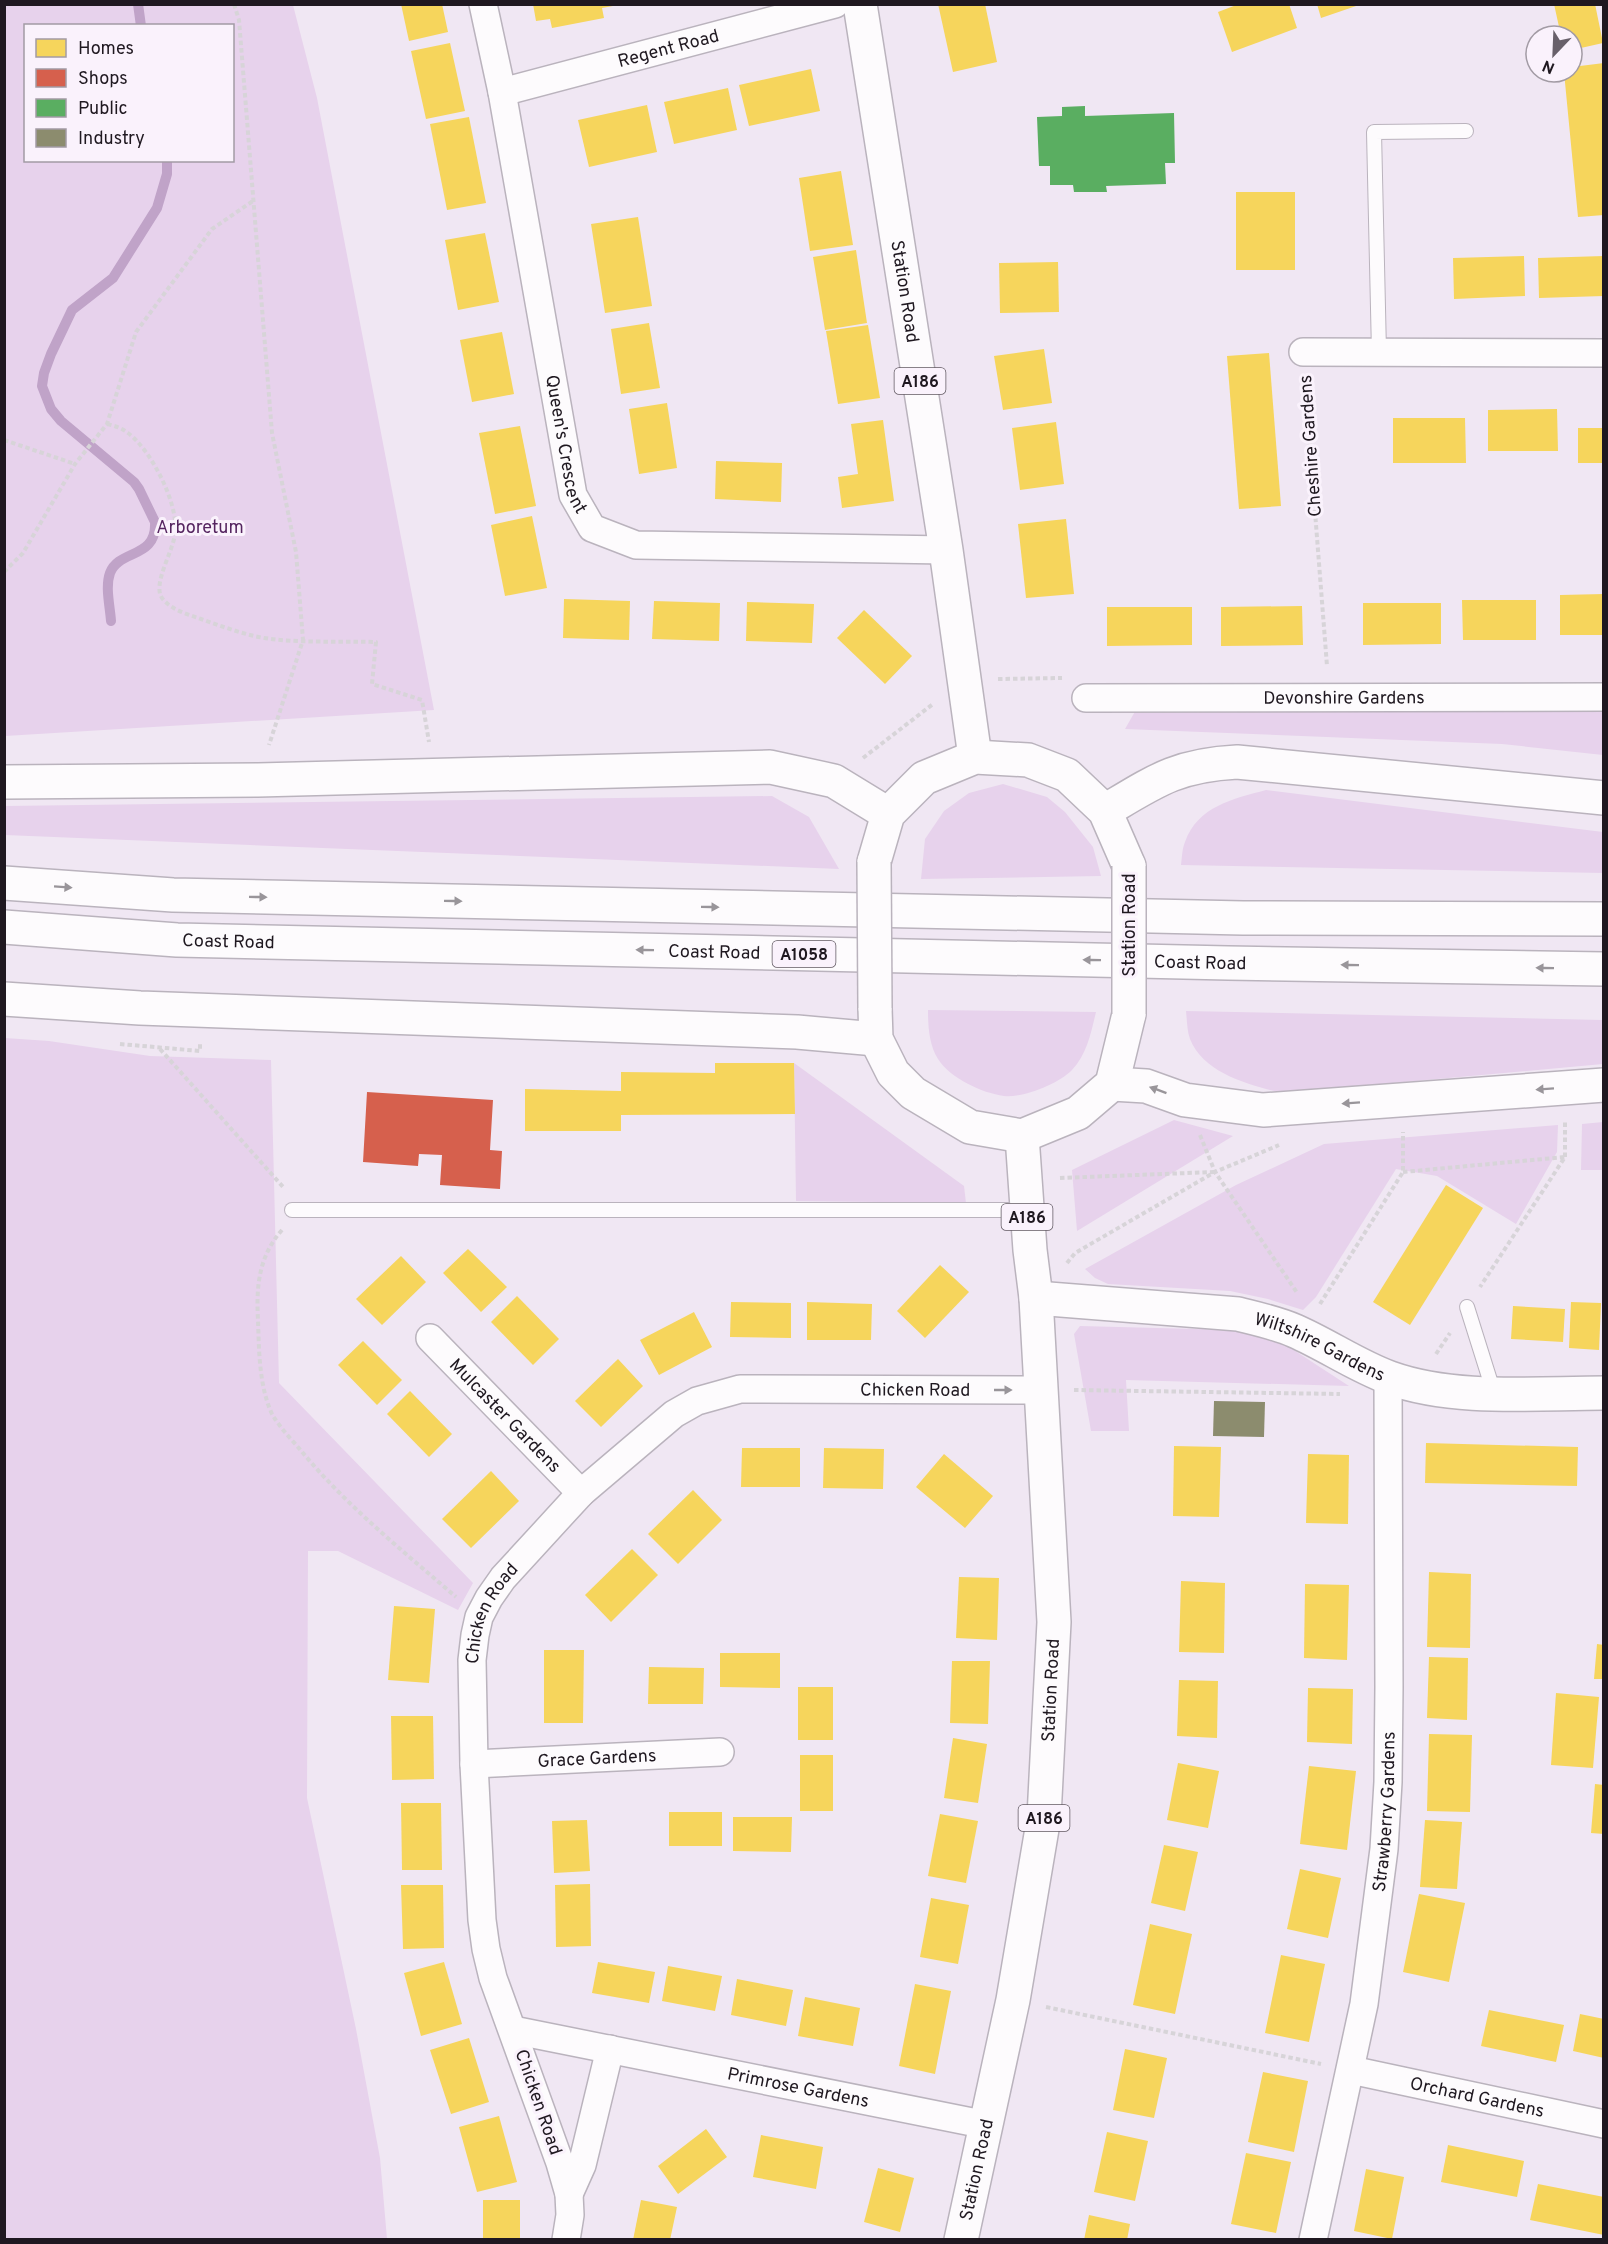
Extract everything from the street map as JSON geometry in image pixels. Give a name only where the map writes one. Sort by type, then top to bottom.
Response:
[{"type":"main road","name":"Station Road","points":[[860,4],[946,550],[975,757]]},
{"type":"main road","name":"Station Road","points":[[888,814],[924,778],[975,757],[1028,760],[1067,775],[1105,811],[1129,866],[1129,1014],[1112,1084]]},
{"type":"main road","points":[[1105,811],[1158,779],[1183,769],[1211,763],[1237,762],[1604,798]]},
{"type":"main road","points":[[4,782],[258,780],[770,767],[834,781],[888,814],[874,862],[875,1024],[893,1073],[913,1093],[970,1126],[1022,1136],[1078,1113],[1112,1084],[1146,1086],[1185,1100],[1263,1110],[1604,1085]]},
{"type":"main road","points":[[4,883],[173,895],[1231,918],[1604,919]]},
{"type":"main road","name":"Coast Road","points":[[4,927],[177,940],[1216,963],[1604,969]]},
{"type":"main road","points":[[4,999],[150,1008],[797,1032],[875,1024]]},
{"type":"main road","name":"Station Road","points":[[961,2240],[1013,2000],[1044,1817],[1054,1622],[1036,1298],[1026,1210],[1022,1136]]},
{"type":"main road","name":"Wiltshire Gardens","points":[[1036,1298],[1238,1314],[1277,1324],[1311,1327],[1388,1378],[1435,1389],[1494,1393],[1604,1393]]},
{"type":"street","name":"Queen's Crescent","points":[[483,4],[502,92],[573,495],[592,528],[636,545],[946,550]]},
{"type":"street","name":"Regent Road","points":[[502,92],[835,4]]},
{"type":"street","name":"Cheshire Gardens","points":[[1303,352],[1604,353]]},
{"type":"street","name":"Devonshire Gardens","points":[[1086,698],[1604,697]]},
{"type":"street","name":"Mulcaster Gardens","points":[[430,1338],[581,1493]]},
{"type":"street","name":"Strawberry Gardens","points":[[1313,2240],[1364,2004],[1376,1918],[1388,1782],[1388,1378]]},
{"type":"street","name":"Chicken Road","points":[[566,2240],[570,2215],[569,2194],[493,1978],[482,1920],[474,1764],[472,1660],[479,1617],[489,1598],[503,1578],[581,1493],[674,1414],[696,1401],[740,1389],[769,1388],[1040,1390]]},
{"type":"street","name":"Grace Gardens","points":[[474,1764],[720,1752]]},
{"type":"street","name":"Primrose Gardens","points":[[513,2030],[987,2125]]},
{"type":"street","points":[[569,2194],[582,2165],[610,2049]]},
{"type":"street","name":"Orchard Gardens","points":[[1351,2070],[1604,2124]]},
{"type":"lane","points":[[1379,352],[1374,132],[1466,130]]},
{"type":"lane","points":[[292,1210],[1026,1210]]},
{"type":"lane","points":[[1467,1307],[1494,1393]]},
{"type":"path","points":[[234,4],[240,20],[272,433],[296,552],[303,640],[258,780]]},
{"type":"path","points":[[4,572],[23,553],[75,464],[107,424],[136,332],[212,229],[253,201]]},
{"type":"path","name":"Cheshire Gardens","points":[[1303,352],[1329,696]]},
{"type":"path","points":[[107,424],[130,434],[150,459],[174,507],[176,533],[160,579],[158,589],[160,597],[179,612],[245,634],[271,639],[376,642],[372,684],[422,700],[432,776]]},
{"type":"path","points":[[4,440],[75,464]]},
{"type":"path","points":[[160,1049],[283,1185],[292,1210],[284,1229],[270,1244],[260,1275],[257,1297],[263,1383],[272,1414],[320,1473],[366,1520],[479,1617]]},
{"type":"path","points":[[1185,1100],[1215,1172],[1311,1327],[1403,1172],[1402,1125]]},
{"type":"path","points":[[1435,1355],[1565,1158],[1565,1114]]},
{"type":"path","points":[[1403,1172],[1565,1158]]},
{"type":"path","points":[[1026,1210],[1061,1177],[1215,1172]]},
{"type":"path","points":[[1036,1298],[1075,1253],[1215,1172]]},
{"type":"path","points":[[1040,1390],[1343,1394],[1388,1378]]},
{"type":"path","points":[[1013,2000],[1351,2070]]},
{"type":"green space","name":"Arboretum","points":[[5,4],[293,5],[317,98],[434,710],[5,736]]},
{"type":"green space","points":[[1137,708],[1603,710],[1603,755],[1502,744],[1125,729]]},
{"type":"green space","points":[[1003,784],[1047,797],[1065,812],[1093,847],[1101,876],[921,879],[925,839],[944,811],[969,793]]},
{"type":"green space","points":[[1266,790],[1603,832],[1603,873],[1181,865],[1185,842],[1198,820],[1229,801]]},
{"type":"green space","points":[[772,796],[809,817],[839,869],[5,835],[5,806]]},
{"type":"green space","points":[[928,1010],[1096,1012],[1085,1050],[1072,1070],[1040,1089],[1021,1095],[1004,1096],[967,1084],[943,1066],[931,1042]]},
{"type":"green space","points":[[1186,1011],[1603,1020],[1603,1064],[1282,1093],[1243,1082],[1206,1061],[1190,1039]]},
{"type":"green space","points":[[5,1038],[49,1041],[150,1056],[271,1060],[279,1383],[473,1583],[458,1610],[338,1551],[308,1551],[307,1798],[356,2029],[380,2158],[387,2239],[5,2239]]},
{"type":"green space","points":[[794,1063],[964,1186],[966,1203],[796,1201]]},
{"type":"green space","points":[[1174,1120],[1233,1136],[1077,1231],[1072,1170]]},
{"type":"green space","points":[[1603,1122],[1603,1170],[1581,1170],[1582,1124]]},
{"type":"green space","points":[[1558,1125],[1557,1152],[1516,1224],[1437,1176],[1396,1169],[1316,1297],[1303,1310],[1268,1299],[1230,1291],[1108,1284],[1095,1278],[1085,1269],[1236,1185],[1324,1144]]},
{"type":"green space","points":[[1080,1326],[1235,1330],[1286,1345],[1349,1386],[1126,1380],[1129,1431],[1091,1431],[1074,1334]]},
{"type":"building: Homes","points":[[401,4],[442,4],[448,32],[409,41]]},
{"type":"building: Homes","points":[[533,4],[613,4],[613,6],[602,8],[604,18],[552,28],[550,19],[536,21]]},
{"type":"building: Homes","points":[[938,4],[985,4],[997,62],[953,72]]},
{"type":"building: Homes","points":[[1239,4],[1289,4],[1297,28],[1232,52],[1218,12]]},
{"type":"building: Homes","points":[[1317,4],[1358,4],[1359,5],[1321,18]]},
{"type":"building: Homes","points":[[1554,4],[1595,4],[1603,43],[1584,47],[1584,24],[1558,24]]},
{"type":"building: Homes","points":[[450,43],[465,111],[426,119],[411,51]]},
{"type":"building: Homes","points":[[1604,63],[1604,215],[1578,217],[1565,84],[1584,84],[1584,66]]},
{"type":"building: Homes","points":[[811,69],[820,111],[749,126],[739,85]]},
{"type":"building: Homes","points":[[728,88],[737,130],[674,144],[664,102]]},
{"type":"building: Homes","points":[[647,105],[657,152],[589,167],[578,120]]},
{"type":"building: Homes","points":[[469,117],[486,203],[447,210],[430,124]]},
{"type":"building: Homes","points":[[841,171],[853,245],[810,251],[799,178]]},
{"type":"building: Homes","points":[[1236,192],[1295,192],[1295,270],[1236,270]]},
{"type":"building: Homes","points":[[638,217],[652,306],[605,313],[591,224]]},
{"type":"building: Homes","points":[[485,233],[499,302],[458,310],[445,240]]},
{"type":"building: Homes","points":[[856,250],[867,323],[825,330],[813,257]]},
{"type":"building: Homes","points":[[1524,256],[1525,296],[1454,299],[1453,258]]},
{"type":"building: Homes","points":[[1604,256],[1604,296],[1539,298],[1538,258]]},
{"type":"building: Homes","points":[[1058,262],[1059,312],[1000,313],[999,263]]},
{"type":"building: Homes","points":[[649,323],[660,388],[621,394],[611,329]]},
{"type":"building: Homes","points":[[868,325],[880,398],[838,404],[826,331]]},
{"type":"building: Homes","points":[[502,332],[514,394],[472,402],[460,340]]},
{"type":"building: Homes","points":[[1044,349],[1052,403],[1003,410],[994,356]]},
{"type":"building: Homes","points":[[1269,353],[1281,506],[1239,509],[1227,356]]},
{"type":"building: Homes","points":[[667,403],[677,468],[639,474],[629,409]]},
{"type":"building: Homes","points":[[1557,409],[1558,451],[1488,451],[1488,410]]},
{"type":"building: Homes","points":[[1393,418],[1465,418],[1466,463],[1393,463]]},
{"type":"building: Homes","points":[[883,420],[894,501],[842,508],[838,477],[858,474],[851,424]]},
{"type":"building: Homes","points":[[1056,422],[1064,484],[1020,490],[1012,428]]},
{"type":"building: Homes","points":[[520,426],[536,506],[495,514],[479,433]]},
{"type":"building: Homes","points":[[1578,428],[1604,428],[1604,463],[1578,463]]},
{"type":"building: Homes","points":[[716,461],[782,463],[781,502],[715,499]]},
{"type":"building: Homes","points":[[532,516],[547,588],[505,596],[491,525]]},
{"type":"building: Homes","points":[[1066,519],[1074,594],[1026,598],[1018,524]]},
{"type":"building: Homes","points":[[1604,594],[1604,635],[1560,635],[1560,595]]},
{"type":"building: Homes","points":[[564,599],[630,601],[629,640],[563,638]]},
{"type":"building: Homes","points":[[1462,600],[1536,600],[1536,640],[1463,640]]},
{"type":"building: Homes","points":[[654,601],[720,603],[719,641],[652,639]]},
{"type":"building: Homes","points":[[747,602],[814,604],[812,643],[746,641]]},
{"type":"building: Homes","points":[[1363,603],[1441,603],[1441,644],[1363,645]]},
{"type":"building: Homes","points":[[1302,606],[1303,645],[1221,646],[1221,607]]},
{"type":"building: Homes","points":[[1107,607],[1192,607],[1192,645],[1107,646]]},
{"type":"building: Homes","points":[[864,610],[912,656],[885,684],[837,638]]},
{"type":"building: Homes","points":[[715,1063],[794,1063],[795,1114],[621,1115],[621,1131],[525,1131],[525,1089],[621,1091],[621,1072],[715,1073]]},
{"type":"building: Homes","points":[[1446,1185],[1483,1208],[1410,1325],[1373,1302]]},
{"type":"building: Homes","points":[[468,1249],[507,1287],[481,1312],[443,1273]]},
{"type":"building: Homes","points":[[401,1256],[426,1282],[382,1325],[356,1299]]},
{"type":"building: Homes","points":[[940,1265],[969,1292],[925,1338],[897,1311]]},
{"type":"building: Homes","points":[[517,1296],[559,1339],[533,1365],[491,1322]]},
{"type":"building: Homes","points":[[731,1302],[791,1303],[791,1338],[730,1337]]},
{"type":"building: Homes","points":[[807,1302],[872,1304],[871,1340],[807,1340]]},
{"type":"building: Homes","points":[[1571,1302],[1601,1303],[1599,1350],[1569,1348]]},
{"type":"building: Homes","points":[[1513,1306],[1565,1309],[1563,1342],[1511,1339]]},
{"type":"building: Homes","points":[[694,1312],[712,1347],[659,1375],[640,1340]]},
{"type":"building: Homes","points":[[363,1341],[402,1380],[377,1405],[338,1365]]},
{"type":"building: Homes","points":[[618,1359],[643,1386],[601,1427],[575,1401]]},
{"type":"building: Homes","points":[[410,1391],[452,1434],[429,1457],[387,1414]]},
{"type":"building: Homes","points":[[1426,1443],[1578,1447],[1577,1486],[1425,1483]]},
{"type":"building: Homes","points":[[1174,1446],[1221,1447],[1219,1517],[1173,1516]]},
{"type":"building: Homes","points":[[742,1448],[800,1448],[800,1487],[741,1487]]},
{"type":"building: Homes","points":[[824,1448],[884,1449],[883,1489],[823,1488]]},
{"type":"building: Homes","points":[[944,1454],[993,1496],[965,1528],[916,1487]]},
{"type":"building: Homes","points":[[1308,1454],[1349,1455],[1348,1524],[1306,1523]]},
{"type":"building: Homes","points":[[491,1471],[519,1501],[471,1548],[442,1519]]},
{"type":"building: Homes","points":[[693,1490],[722,1520],[678,1564],[648,1534]]},
{"type":"building: Homes","points":[[632,1549],[658,1575],[611,1622],[585,1595]]},
{"type":"building: Homes","points":[[1429,1572],[1471,1574],[1470,1648],[1427,1647]]},
{"type":"building: Homes","points":[[959,1577],[999,1578],[997,1640],[956,1638]]},
{"type":"building: Homes","points":[[1181,1581],[1225,1583],[1224,1653],[1179,1652]]},
{"type":"building: Homes","points":[[1305,1584],[1349,1585],[1347,1660],[1304,1658]]},
{"type":"building: Homes","points":[[394,1606],[435,1609],[429,1683],[388,1680]]},
{"type":"building: Homes","points":[[1597,1644],[1604,1645],[1604,1679],[1594,1679]]},
{"type":"building: Homes","points":[[544,1650],[584,1650],[583,1723],[544,1723]]},
{"type":"building: Homes","points":[[720,1653],[780,1653],[780,1688],[720,1687]]},
{"type":"building: Homes","points":[[1429,1657],[1468,1658],[1467,1720],[1427,1718]]},
{"type":"building: Homes","points":[[952,1661],[990,1661],[988,1724],[950,1723]]},
{"type":"building: Homes","points":[[649,1667],[704,1668],[703,1704],[648,1704]]},
{"type":"building: Homes","points":[[1179,1680],[1218,1681],[1217,1738],[1177,1736]]},
{"type":"building: Homes","points":[[798,1687],[833,1687],[833,1740],[798,1740]]},
{"type":"building: Homes","points":[[1308,1688],[1353,1689],[1352,1744],[1307,1742]]},
{"type":"building: Homes","points":[[1556,1693],[1599,1697],[1593,1768],[1551,1765]]},
{"type":"building: Homes","points":[[391,1716],[433,1716],[434,1779],[392,1780]]},
{"type":"building: Homes","points":[[1429,1734],[1472,1735],[1470,1812],[1427,1811]]},
{"type":"building: Homes","points":[[953,1738],[987,1744],[978,1803],[944,1798]]},
{"type":"building: Homes","points":[[800,1755],[833,1755],[833,1811],[800,1811]]},
{"type":"building: Homes","points":[[1178,1763],[1219,1771],[1208,1828],[1167,1820]]},
{"type":"building: Homes","points":[[1309,1766],[1356,1771],[1347,1850],[1300,1844]]},
{"type":"building: Homes","points":[[1595,1784],[1604,1785],[1604,1834],[1591,1833]]},
{"type":"building: Homes","points":[[401,1803],[441,1803],[442,1870],[402,1870]]},
{"type":"building: Homes","points":[[669,1812],[722,1812],[722,1846],[669,1846]]},
{"type":"building: Homes","points":[[940,1814],[978,1821],[966,1883],[928,1876]]},
{"type":"building: Homes","points":[[733,1817],[792,1817],[791,1852],[733,1851]]},
{"type":"building: Homes","points":[[587,1820],[590,1871],[554,1873],[552,1821]]},
{"type":"building: Homes","points":[[1425,1820],[1462,1822],[1457,1889],[1420,1887]]},
{"type":"building: Homes","points":[[1164,1845],[1198,1852],[1185,1911],[1151,1903]]},
{"type":"building: Homes","points":[[1300,1869],[1341,1878],[1328,1938],[1287,1929]]},
{"type":"building: Homes","points":[[590,1884],[591,1946],[556,1947],[555,1885]]},
{"type":"building: Homes","points":[[401,1885],[443,1885],[444,1948],[403,1949]]},
{"type":"building: Homes","points":[[1419,1894],[1465,1903],[1449,1982],[1403,1972]]},
{"type":"building: Homes","points":[[931,1898],[969,1905],[958,1964],[920,1957]]},
{"type":"building: Homes","points":[[1150,1924],[1192,1934],[1175,2014],[1133,2005]]},
{"type":"building: Homes","points":[[1281,1955],[1325,1964],[1309,2042],[1265,2033]]},
{"type":"building: Homes","points":[[444,1962],[462,2024],[421,2036],[404,1973]]},
{"type":"building: Homes","points":[[598,1962],[655,1972],[649,2003],[592,1993]]},
{"type":"building: Homes","points":[[668,1966],[722,1976],[715,2011],[662,2001]]},
{"type":"building: Homes","points":[[737,1979],[793,1990],[786,2026],[731,2015]]},
{"type":"building: Homes","points":[[915,1984],[951,1991],[935,2074],[899,2066]]},
{"type":"building: Homes","points":[[805,1997],[860,2008],[853,2046],[798,2036]]},
{"type":"building: Homes","points":[[1489,2010],[1564,2025],[1556,2062],[1481,2046]]},
{"type":"building: Homes","points":[[1580,2014],[1604,2019],[1604,2058],[1573,2051]]},
{"type":"building: Homes","points":[[469,2038],[489,2102],[451,2114],[430,2050]]},
{"type":"building: Homes","points":[[1125,2049],[1167,2058],[1154,2118],[1113,2110]]},
{"type":"building: Homes","points":[[1263,2072],[1308,2081],[1294,2152],[1248,2142]]},
{"type":"building: Homes","points":[[499,2116],[517,2182],[477,2192],[459,2127]]},
{"type":"building: Homes","points":[[706,2129],[727,2157],[678,2194],[658,2166]]},
{"type":"building: Homes","points":[[1107,2132],[1148,2141],[1135,2201],[1094,2192]]},
{"type":"building: Homes","points":[[761,2135],[823,2147],[816,2189],[753,2177]]},
{"type":"building: Homes","points":[[1448,2145],[1524,2161],[1517,2197],[1441,2182]]},
{"type":"building: Homes","points":[[1246,2153],[1291,2162],[1276,2233],[1231,2224]]},
{"type":"building: Homes","points":[[878,2168],[914,2178],[900,2232],[864,2222]]},
{"type":"building: Homes","points":[[1366,2169],[1404,2177],[1392,2239],[1354,2231]]},
{"type":"building: Homes","points":[[1538,2184],[1604,2197],[1604,2235],[1530,2220]]},
{"type":"building: Homes","points":[[483,2200],[520,2200],[520,2240],[483,2240]]},
{"type":"building: Homes","points":[[641,2200],[677,2207],[670,2240],[633,2240]]},
{"type":"building: Homes","points":[[1089,2215],[1130,2224],[1127,2240],[1084,2240]]},
{"type":"building: Shops","points":[[367,1092],[493,1100],[490,1150],[502,1151],[500,1189],[440,1185],[442,1155],[419,1154],[418,1166],[363,1162]]},
{"type":"building: Public","points":[[1085,106],[1085,116],[1174,113],[1175,163],[1165,163],[1166,184],[1106,186],[1107,192],[1074,192],[1073,185],[1050,185],[1050,166],[1039,166],[1037,117],[1062,116],[1062,107]]},
{"type":"building: Industry","points":[[1214,1401],[1265,1402],[1264,1437],[1213,1436]]},
{"type":"waterway","points":[[138,4],[141,24]]},
{"type":"waterway","points":[[111,621],[108,590],[110,573],[121,560],[144,548],[150,542],[154,534],[155,522],[134,482],[61,421],[51,409],[42,386],[51,354],[72,310],[113,278],[157,208],[167,174],[167,162]]}]
